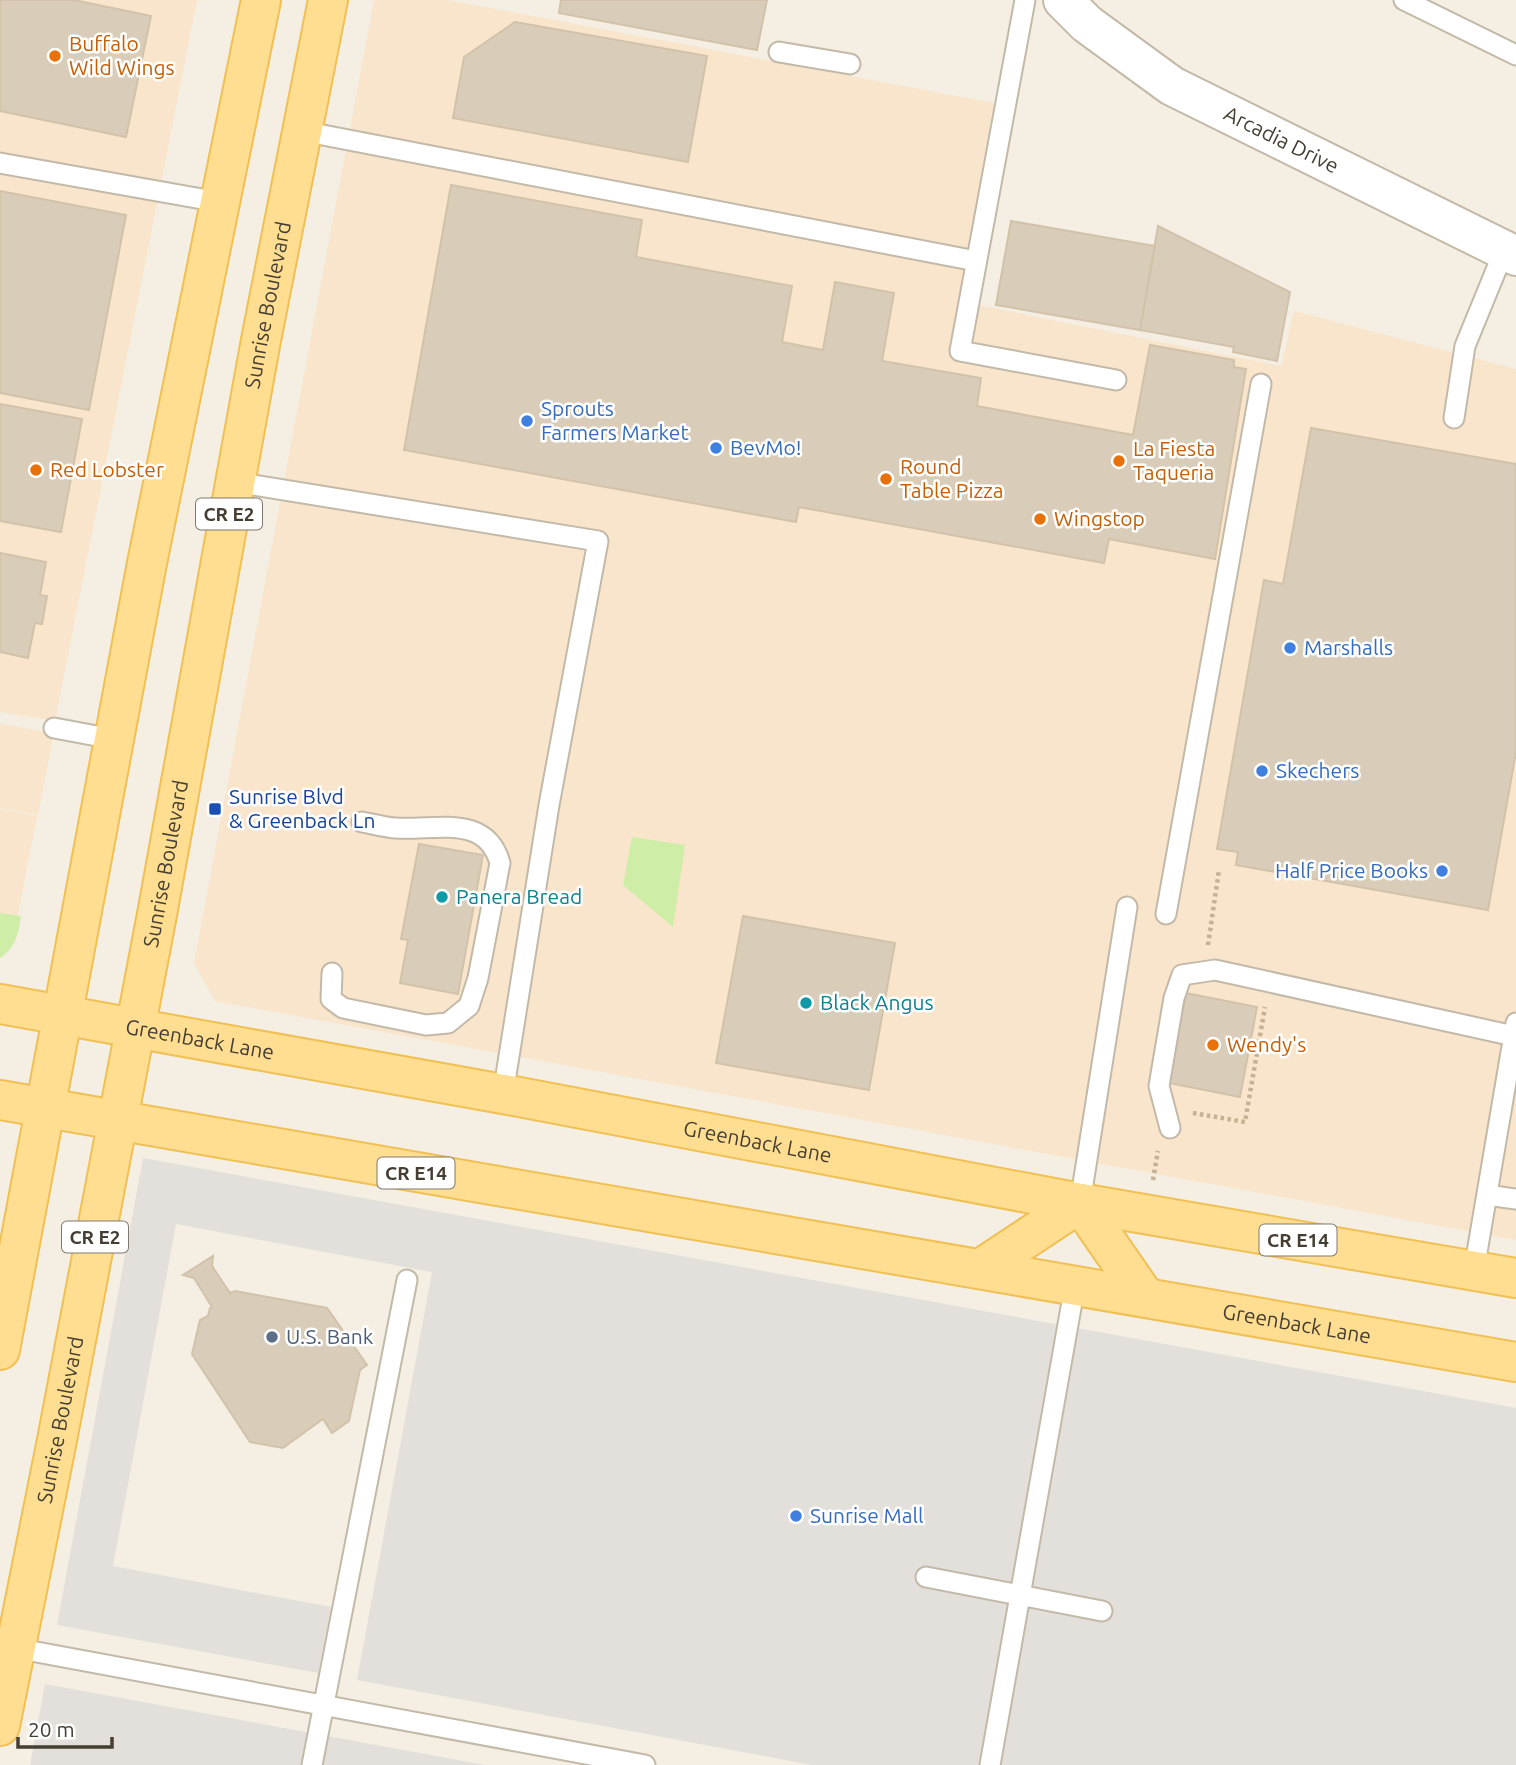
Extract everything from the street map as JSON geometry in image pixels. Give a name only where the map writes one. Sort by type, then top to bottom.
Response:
[{"type":"main road","points":[[0,1350],[113,739],[261,0]]},
{"type":"main road","name":"Sunrise Boulevard","points":[[0,1726],[186,763],[235,482],[328,0]]},
{"type":"main road","name":"Greenback Lane","points":[[0,1004],[503,1094],[1080,1203],[1516,1278]]},
{"type":"main road","name":"Greenback Lane","points":[[0,1100],[1516,1362]]},
{"type":"main road","points":[[980,1269],[1080,1203],[1145,1297]]},
{"type":"street","name":"Arcadia Drive","points":[[1063,0],[1087,24],[1172,86],[1510,254]]},
{"type":"lane","points":[[1025,0],[960,351],[1116,380]]},
{"type":"lane","points":[[1404,0],[1516,55]]},
{"type":"lane","points":[[779,52],[850,64]]},
{"type":"lane","points":[[302,131],[976,261]]},
{"type":"lane","points":[[0,163],[219,202]]},
{"type":"lane","points":[[1454,418],[1465,346],[1510,254]]},
{"type":"lane","points":[[1166,914],[1261,384]]},
{"type":"lane","points":[[235,482],[598,541],[549,805],[503,1094]]},
{"type":"lane","points":[[54,728],[113,739]]},
{"type":"lane","points":[[332,973],[331,999],[343,1008],[426,1025],[448,1023],[469,1006],[478,978],[500,863],[496,850],[486,837],[467,828],[394,828],[362,822]]},
{"type":"lane","points":[[1080,1203],[1127,907]]},
{"type":"lane","points":[[1170,1128],[1159,1086],[1174,998],[1182,975],[1215,970],[1515,1030],[1474,1270]]},
{"type":"lane","points":[[1487,1195],[1516,1199]]},
{"type":"lane","points":[[313,1765],[407,1280]]},
{"type":"lane","points":[[990,1765],[1075,1285]]},
{"type":"lane","points":[[926,1577],[1102,1611]]},
{"type":"lane","points":[[15,1648],[645,1765]]},
{"type":"path","points":[[1207,954],[1219,870]]},
{"type":"path","points":[[1188,1112],[1245,1122],[1269,982]]},
{"type":"path","points":[[1153,1183],[1158,1147]]},
{"type":"shaded area","points":[[0,0],[197,0],[55,721],[0,712]]},
{"type":"shaded area","points":[[374,0],[448,0],[994,103],[958,301],[1281,366],[1294,311],[1516,369],[1516,1240],[215,1001],[194,963]]},
{"type":"shaded area","points":[[0,724],[54,733],[38,815],[0,808]]},
{"type":"shaded area","points":[[0,809],[37,816],[12,945],[0,955]]},
{"type":"shaded area","name":"Sunrise Mall","points":[[143,1158],[1516,1408],[1516,1765],[812,1765],[357,1680],[432,1272],[176,1224],[113,1566],[331,1607],[318,1673],[57,1625]]},
{"type":"shaded area","points":[[45,1684],[485,1765],[30,1765]]},
{"type":"green space","points":[[632,837],[685,845],[673,927],[623,885]]},
{"type":"green space","points":[[0,913],[21,916],[13,945],[0,958]]},
{"type":"building","points":[[0,0],[74,0],[151,16],[126,137],[0,111]]},
{"type":"building","points":[[561,0],[767,0],[757,50],[559,13]]},
{"type":"building","points":[[515,22],[707,56],[688,162],[453,118],[464,57]]},
{"type":"building","points":[[451,185],[642,220],[636,257],[792,286],[782,342],[823,350],[835,282],[894,293],[882,361],[981,378],[977,406],[1133,435],[1150,345],[1234,360],[1234,367],[1246,369],[1215,559],[1109,539],[1104,563],[799,507],[796,522],[404,450]]},
{"type":"building","points":[[0,191],[126,215],[89,410],[0,393]]},
{"type":"building","points":[[1011,221],[1155,246],[1140,330],[996,305]]},
{"type":"building","points":[[1158,226],[1290,292],[1277,361],[1233,352],[1234,347],[1140,330]]},
{"type":"building","name":"Red Lobster","points":[[0,404],[82,419],[61,532],[0,521]]},
{"type":"building","points":[[1311,428],[1516,464],[1516,752],[1488,910],[1236,865],[1238,852],[1217,849],[1264,580],[1283,584]]},
{"type":"building","points":[[0,553],[46,562],[40,595],[47,596],[42,624],[35,623],[28,658],[0,652]]},
{"type":"building","name":"Panera Bread","points":[[419,844],[483,855],[458,994],[400,983],[408,940],[401,939]]},
{"type":"building","name":"Black Angus","points":[[743,916],[895,943],[869,1090],[716,1063]]},
{"type":"building","name":"Wendy's","points":[[1186,993],[1257,1007],[1240,1097],[1169,1083]]},
{"type":"building","name":"U.S. Bank","points":[[213,1256],[212,1266],[230,1293],[235,1291],[327,1308],[367,1365],[360,1370],[349,1421],[332,1433],[323,1419],[283,1448],[250,1442],[192,1354],[200,1320],[208,1316],[212,1307],[194,1278],[183,1275]]},
{"type":"place","name":"Buffalo Wild Wings","points":[[55,56]]},
{"type":"place","name":"Sprouts Farmers Market","points":[[527,421]]},
{"type":"place","name":"BevMo!","points":[[716,448]]},
{"type":"place","name":"La Fiesta Taqueria","points":[[1119,461]]},
{"type":"place","name":"Red Lobster","points":[[36,470]]},
{"type":"place","name":"Round Table Pizza","points":[[886,479]]},
{"type":"place","name":"Wingstop","points":[[1040,519]]},
{"type":"place","name":"Marshalls","points":[[1290,648]]},
{"type":"place","name":"Skechers","points":[[1262,771]]},
{"type":"place","name":"Sunrise Blvd & Greenback Ln","points":[[215,809]]},
{"type":"place","name":"Half Price Books","points":[[1442,871]]},
{"type":"place","name":"Panera Bread","points":[[442,897]]},
{"type":"place","name":"Black Angus","points":[[806,1003]]},
{"type":"place","name":"Wendy's","points":[[1213,1045]]},
{"type":"place","name":"U.S. Bank","points":[[272,1337]]},
{"type":"place","name":"Sunrise Mall","points":[[796,1516]]}]
